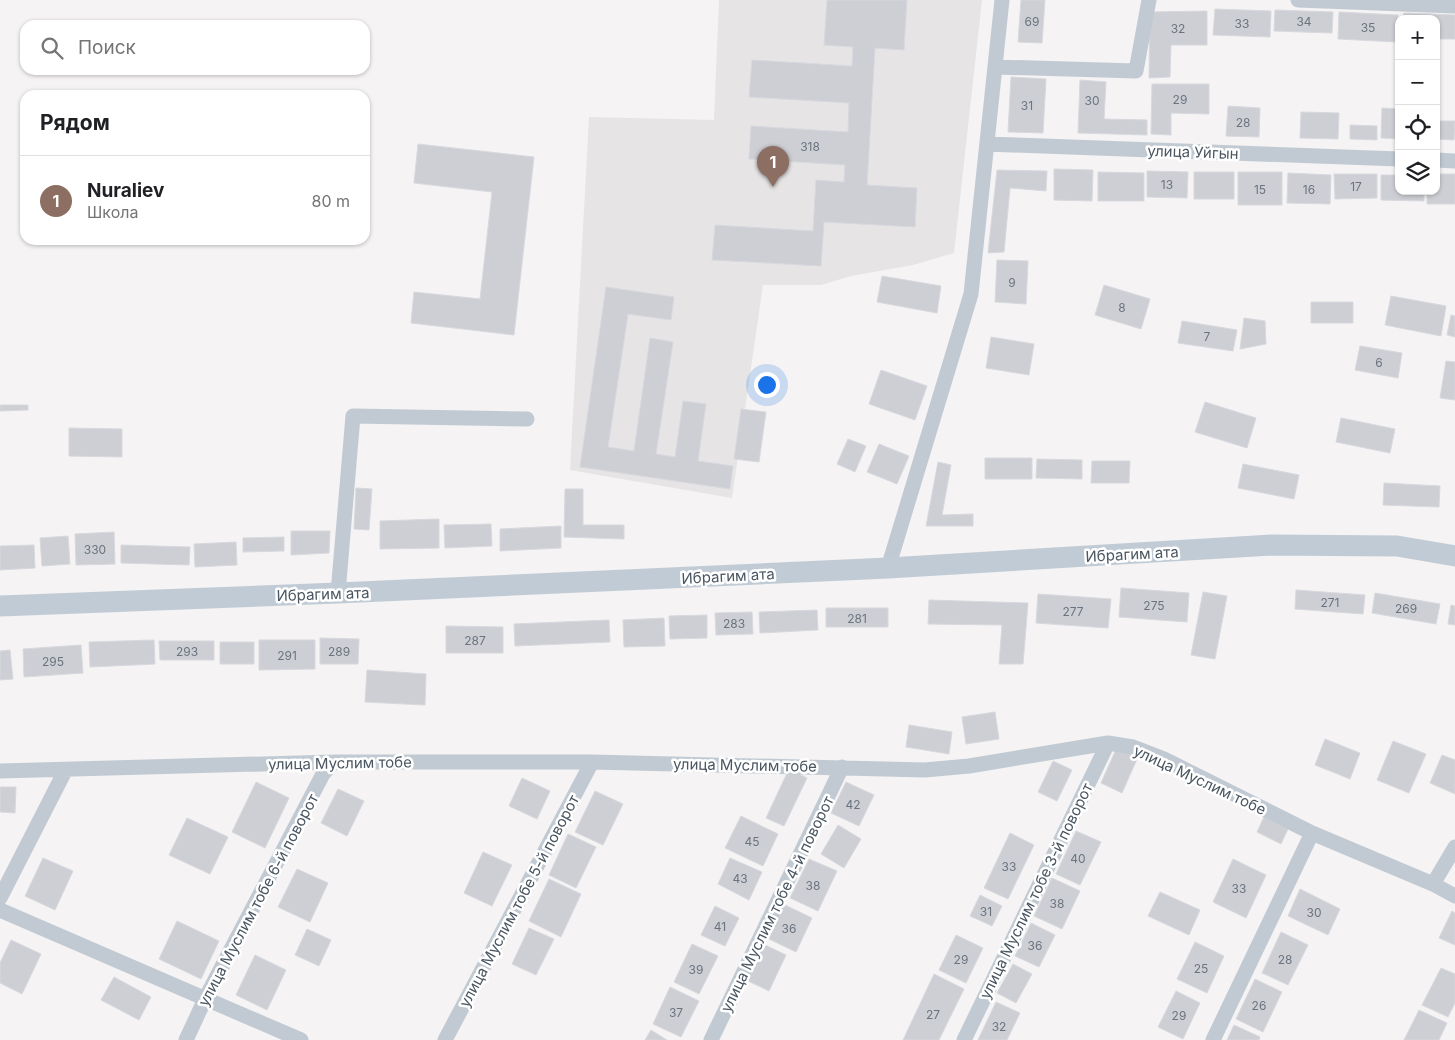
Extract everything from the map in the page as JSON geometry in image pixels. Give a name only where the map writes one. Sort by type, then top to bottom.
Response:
[{"type":"street","points":[[888,568],[971,294],[1002,0]]},
{"type":"street","points":[[995,67],[1136,71],[1149,0]]},
{"type":"street","points":[[1298,0],[1455,6]]},
{"type":"street","name":"улица Уйгын","points":[[987,144],[1395,159]]},
{"type":"street","points":[[1440,160],[1455,161]]},
{"type":"street","points":[[338,594],[353,416],[527,419]]},
{"type":"street","name":"Ибрагим ата","points":[[0,606],[338,594],[888,568],[1272,546],[1397,546],[1455,556]]},
{"type":"street","name":"улица Муслим тобе","points":[[0,771],[334,762],[592,762],[925,770],[969,766],[1108,743],[1133,747],[1164,759],[1312,833],[1433,884],[1455,896]]},
{"type":"street","name":"улица Муслим тобе 3-й поворот","points":[[964,1040],[1108,743]]},
{"type":"street","name":"улица Муслим тобе 6-й поворот","points":[[186,1040],[205,999],[323,774],[334,762]]},
{"type":"street","name":"улица Муслим тобе 5-й поворот","points":[[445,1040],[592,762]]},
{"type":"street","name":"улица Муслим тобе 4-й поворот","points":[[712,1040],[842,767]]},
{"type":"street","points":[[0,898],[65,770]]},
{"type":"street","points":[[1213,1040],[1312,833]]},
{"type":"street","points":[[1433,884],[1455,847]]},
{"type":"street","points":[[0,910],[301,1040]]},
{"type":"shaded area","points":[[719,0],[982,0],[954,253],[913,265],[851,276],[821,285],[763,285],[732,498],[570,470],[589,117],[714,120]]},
{"type":"building","points":[[827,0],[907,0],[904,50],[875,48],[867,185],[917,188],[915,227],[824,222],[821,266],[712,260],[715,225],[813,231],[816,180],[844,182],[845,165],[749,159],[751,126],[848,132],[849,103],[749,97],[752,60],[852,66],[853,47],[824,45]]},
{"type":"building","points":[[1021,0],[1045,0],[1042,43],[1018,42]]},
{"type":"building","points":[[1215,9],[1271,11],[1270,37],[1213,35]]},
{"type":"building","points":[[1275,10],[1333,12],[1332,33],[1274,31]]},
{"type":"building","points":[[1207,11],[1207,45],[1171,45],[1170,77],[1149,78],[1150,12]]},
{"type":"building","points":[[1339,12],[1398,15],[1395,15],[1395,42],[1338,39]]},
{"type":"building","points":[[1404,13],[1455,15],[1455,39],[1440,39],[1440,15],[1404,15]]},
{"type":"building","points":[[1011,77],[1046,79],[1043,133],[1008,132]]},
{"type":"building","points":[[1080,80],[1106,82],[1104,119],[1147,120],[1147,135],[1078,133]]},
{"type":"building","points":[[1152,84],[1209,84],[1209,114],[1171,113],[1171,135],[1151,134]]},
{"type":"building","points":[[1228,106],[1260,108],[1259,137],[1226,136]]},
{"type":"building","points":[[1382,108],[1395,109],[1395,139],[1381,138]]},
{"type":"building","points":[[1301,112],[1339,113],[1338,139],[1300,138]]},
{"type":"building","points":[[1440,121],[1455,121],[1454,140],[1440,139]]},
{"type":"building","points":[[1350,125],[1377,126],[1377,140],[1350,139]]},
{"type":"building","points":[[418,144],[534,157],[514,335],[411,323],[414,292],[480,299],[492,192],[414,183]]},
{"type":"building","points":[[1054,169],[1093,170],[1092,201],[1054,200]]},
{"type":"building","points":[[997,170],[1047,171],[1046,191],[1010,188],[1004,252],[988,253]]},
{"type":"building","points":[[1147,171],[1188,172],[1187,198],[1147,197]]},
{"type":"building","points":[[1098,172],[1144,173],[1144,201],[1098,201]]},
{"type":"building","points":[[1194,172],[1234,172],[1234,199],[1194,199]]},
{"type":"building","points":[[1238,172],[1282,172],[1282,205],[1238,205]]},
{"type":"building","points":[[1288,173],[1331,175],[1330,204],[1287,203]]},
{"type":"building","points":[[1334,174],[1377,174],[1377,198],[1335,199]]},
{"type":"building","points":[[1440,174],[1455,174],[1455,204],[1427,204],[1427,195],[1440,195]]},
{"type":"building","points":[[1381,175],[1395,175],[1395,195],[1424,195],[1424,201],[1381,200]]},
{"type":"building","points":[[997,260],[1028,261],[1026,304],[995,302]]},
{"type":"building","points":[[882,276],[941,286],[937,313],[877,302]]},
{"type":"building","points":[[1104,285],[1150,299],[1141,329],[1095,315]]},
{"type":"building","points":[[606,287],[674,297],[671,320],[628,314],[608,447],[634,451],[650,338],[673,342],[656,454],[675,457],[683,401],[706,404],[698,461],[733,466],[730,489],[580,467]]},
{"type":"building","points":[[1391,296],[1446,306],[1441,336],[1385,325]]},
{"type":"building","points":[[1311,302],[1353,302],[1353,323],[1311,323]]},
{"type":"building","points":[[1451,315],[1455,316],[1455,337],[1447,335]]},
{"type":"building","points":[[1244,318],[1265,321],[1266,344],[1240,349]]},
{"type":"building","points":[[1182,321],[1237,330],[1233,351],[1178,343]]},
{"type":"building","points":[[991,337],[1034,344],[1029,375],[986,368]]},
{"type":"building","points":[[1360,346],[1402,353],[1398,378],[1355,370]]},
{"type":"building","points":[[1446,361],[1455,362],[1455,400],[1440,398]]},
{"type":"building","points":[[881,370],[927,386],[915,420],[869,404]]},
{"type":"building","points":[[1205,402],[1256,418],[1247,448],[1195,432]]},
{"type":"building","points":[[0,405],[28,405],[28,410],[0,411]]},
{"type":"building","points":[[741,409],[766,412],[759,462],[734,459]]},
{"type":"building","points":[[1341,418],[1395,429],[1390,453],[1336,442]]},
{"type":"building","points":[[69,428],[122,429],[122,457],[69,456]]},
{"type":"building","points":[[848,439],[866,446],[855,472],[837,464]]},
{"type":"building","points":[[879,444],[909,456],[897,484],[867,472]]},
{"type":"building","points":[[985,458],[1032,458],[1032,479],[985,479]]},
{"type":"building","points":[[1037,459],[1082,460],[1082,479],[1036,478]]},
{"type":"building","points":[[1092,461],[1130,461],[1129,483],[1091,483]]},
{"type":"building","points":[[938,462],[951,465],[942,515],[973,514],[973,526],[926,526]]},
{"type":"building","points":[[1243,464],[1299,475],[1294,499],[1238,488]]},
{"type":"building","points":[[1384,483],[1440,486],[1439,507],[1383,505]]},
{"type":"building","points":[[356,488],[372,489],[369,530],[354,529]]},
{"type":"building","points":[[565,489],[583,489],[583,525],[624,525],[624,539],[564,537]]},
{"type":"building","points":[[439,519],[439,548],[380,549],[380,521]]},
{"type":"building","points":[[491,524],[492,546],[445,548],[444,525]]},
{"type":"building","points":[[561,526],[561,548],[500,551],[500,529]]},
{"type":"building","points":[[291,531],[330,531],[329,553],[291,555]]},
{"type":"building","points":[[114,532],[115,564],[76,565],[75,534]]},
{"type":"building","points":[[68,536],[70,564],[42,566],[40,538]]},
{"type":"building","points":[[284,537],[284,551],[243,552],[243,538]]},
{"type":"building","points":[[236,542],[237,565],[195,567],[194,544]]},
{"type":"building","points":[[34,545],[35,568],[0,570],[0,546]]},
{"type":"building","points":[[121,545],[190,547],[189,565],[121,563]]},
{"type":"building","points":[[1121,588],[1189,593],[1187,622],[1119,617]]},
{"type":"building","points":[[1296,590],[1365,595],[1363,614],[1295,609]]},
{"type":"building","points":[[1203,592],[1227,596],[1215,659],[1191,655]]},
{"type":"building","points":[[1375,593],[1440,604],[1436,624],[1372,613]]},
{"type":"building","points":[[1038,594],[1111,599],[1108,628],[1036,623]]},
{"type":"building","points":[[929,600],[1028,603],[1023,664],[999,664],[1002,625],[928,624]]},
{"type":"building","points":[[1451,605],[1455,606],[1455,625],[1448,624]]},
{"type":"building","points":[[826,608],[888,608],[888,627],[826,627]]},
{"type":"building","points":[[817,610],[818,630],[760,633],[759,612]]},
{"type":"building","points":[[752,612],[753,634],[716,635],[715,613]]},
{"type":"building","points":[[707,615],[707,638],[670,639],[669,616]]},
{"type":"building","points":[[664,618],[665,646],[624,647],[623,620]]},
{"type":"building","points":[[609,620],[610,642],[515,646],[514,624]]},
{"type":"building","points":[[446,626],[503,627],[503,653],[446,653]]},
{"type":"building","points":[[320,638],[359,639],[358,664],[320,664]]},
{"type":"building","points":[[154,640],[155,664],[90,667],[89,642]]},
{"type":"building","points":[[259,640],[315,640],[315,669],[259,670]]},
{"type":"building","points":[[159,641],[214,641],[214,660],[160,660]]},
{"type":"building","points":[[220,642],[254,642],[254,664],[220,664]]},
{"type":"building","points":[[81,645],[83,673],[24,677],[23,649]]},
{"type":"building","points":[[10,650],[13,679],[0,680],[0,651]]},
{"type":"building","points":[[367,670],[426,674],[425,705],[365,702]]},
{"type":"building","points":[[995,712],[999,739],[966,744],[962,717]]},
{"type":"building","points":[[909,725],[952,732],[949,754],[906,747]]},
{"type":"building","points":[[1325,739],[1360,753],[1350,779],[1315,765]]},
{"type":"building","points":[[1393,741],[1426,754],[1409,793],[1377,780]]},
{"type":"building","points":[[1117,747],[1138,757],[1122,793],[1101,783]]},
{"type":"building","points":[[1442,755],[1455,760],[1455,794],[1430,783]]},
{"type":"building","points":[[1053,761],[1072,770],[1057,801],[1038,792]]},
{"type":"building","points":[[789,769],[807,778],[784,826],[766,818]]},
{"type":"building","points":[[522,778],[550,791],[537,819],[509,806]]},
{"type":"building","points":[[256,782],[289,798],[265,848],[232,832]]},
{"type":"building","points":[[846,782],[874,795],[859,826],[831,813]]},
{"type":"building","points":[[0,787],[16,787],[15,813],[0,812]]},
{"type":"building","points":[[338,789],[364,801],[347,836],[321,823]]},
{"type":"building","points":[[595,791],[623,804],[603,845],[575,832]]},
{"type":"building","points":[[741,816],[778,834],[763,866],[725,848]]},
{"type":"building","points":[[1264,817],[1288,829],[1281,844],[1257,832]]},
{"type":"building","points":[[187,818],[228,837],[210,874],[169,855]]},
{"type":"building","points":[[838,825],[861,839],[844,868],[821,854]]},
{"type":"building","points":[[1076,831],[1101,842],[1080,885],[1056,874]]},
{"type":"building","points":[[1010,833],[1034,845],[1008,899],[984,888]]},
{"type":"building","points":[[568,834],[596,847],[576,888],[549,875]]},
{"type":"building","points":[[483,852],[512,865],[492,906],[464,893]]},
{"type":"building","points":[[43,858],[73,871],[55,910],[25,896]]},
{"type":"building","points":[[730,858],[762,872],[749,900],[718,884]]},
{"type":"building","points":[[809,859],[837,871],[818,911],[790,898]]},
{"type":"building","points":[[1233,859],[1266,875],[1246,918],[1213,902]]},
{"type":"building","points":[[297,869],[328,883],[310,922],[278,907]]},
{"type":"building","points":[[1052,878],[1080,891],[1062,929],[1034,916]]},
{"type":"building","points":[[549,879],[581,894],[561,937],[529,921]]},
{"type":"building","points":[[1300,889],[1340,909],[1328,935],[1288,916]]},
{"type":"building","points":[[1160,892],[1200,910],[1189,935],[1148,916]]},
{"type":"building","points":[[980,895],[1002,906],[992,926],[970,916]]},
{"type":"building","points":[[783,904],[812,918],[796,952],[767,938]]},
{"type":"building","points":[[715,906],[739,918],[725,946],[701,935]]},
{"type":"building","points":[[1452,911],[1455,913],[1455,945],[1439,938]]},
{"type":"building","points":[[177,921],[219,941],[201,979],[159,959]]},
{"type":"building","points":[[1031,923],[1055,935],[1039,967],[1015,956]]},
{"type":"building","points":[[529,928],[554,939],[536,975],[512,964]]},
{"type":"building","points":[[307,929],[331,940],[319,966],[295,955]]},
{"type":"building","points":[[1281,932],[1308,945],[1288,985],[1262,973]]},
{"type":"building","points":[[956,935],[983,948],[966,983],[939,970]]},
{"type":"building","points":[[11,940],[41,954],[22,994],[0,983],[0,963]]},
{"type":"building","points":[[1195,942],[1224,956],[1207,993],[1177,979]]},
{"type":"building","points":[[692,944],[718,956],[699,994],[674,982]]},
{"type":"building","points":[[763,944],[786,955],[769,991],[746,980]]},
{"type":"building","points":[[255,955],[286,970],[267,1010],[236,995]]},
{"type":"building","points":[[1013,964],[1032,974],[1016,1003],[997,993]]},
{"type":"building","points":[[1441,968],[1455,974],[1455,1003],[1448,1017],[1422,1005]]},
{"type":"building","points":[[934,974],[964,989],[939,1040],[903,1040]]},
{"type":"building","points":[[114,977],[151,997],[139,1020],[101,1000]]},
{"type":"building","points":[[1255,979],[1282,992],[1263,1032],[1236,1019]]},
{"type":"building","points":[[670,987],[699,1001],[681,1037],[653,1024]]},
{"type":"building","points":[[1176,991],[1200,1003],[1183,1039],[1158,1027]]},
{"type":"building","points":[[996,1002],[1020,1013],[1007,1040],[978,1040]]},
{"type":"building","points":[[1419,1010],[1447,1023],[1439,1040],[1404,1040]]},
{"type":"building","points":[[1234,1025],[1260,1037],[1259,1040],[1227,1040]]},
{"type":"building","points":[[651,1030],[667,1040],[645,1040]]},
{"type":"place","name":"Nuraliev","points":[[773,187]]}]
